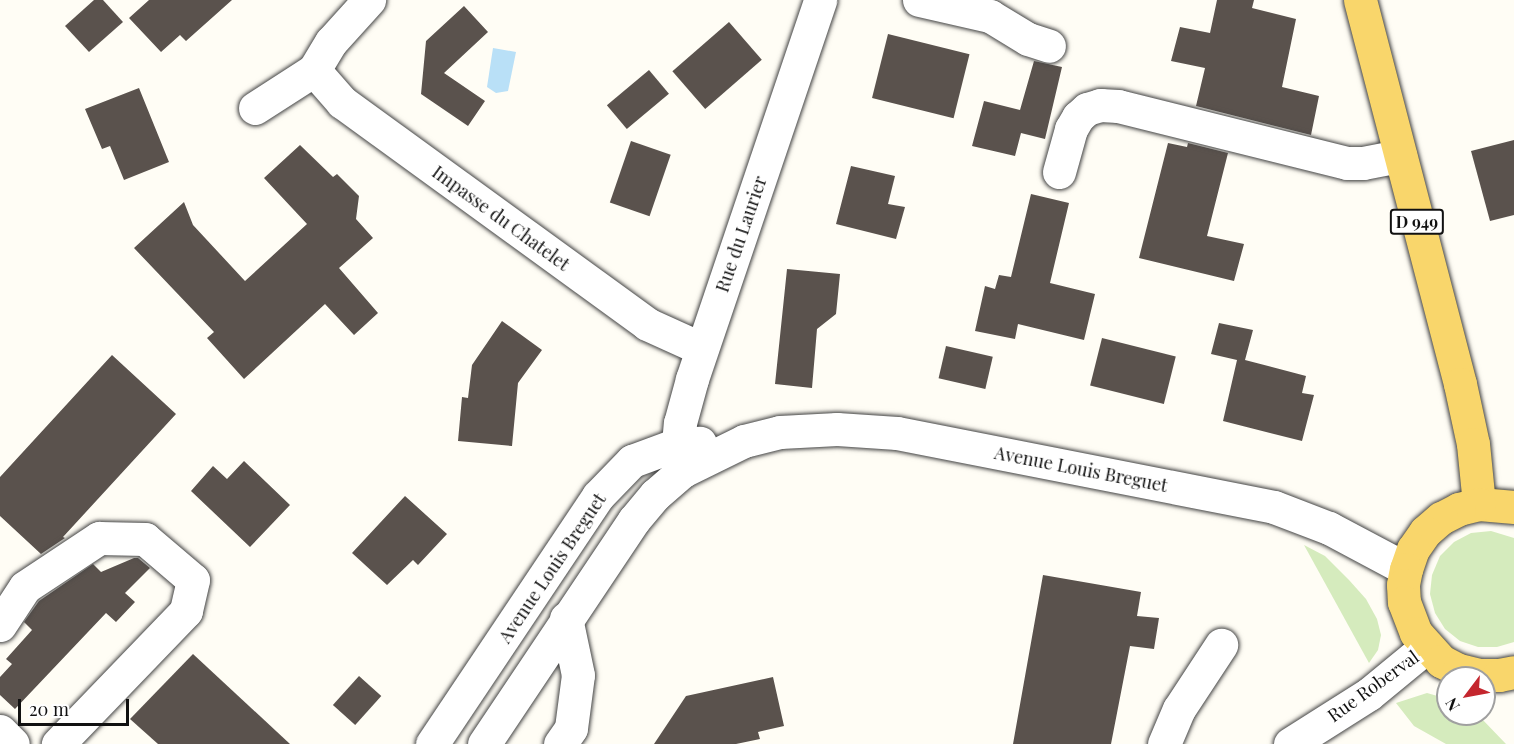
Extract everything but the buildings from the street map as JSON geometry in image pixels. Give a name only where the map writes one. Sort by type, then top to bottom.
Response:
[{"type":"main road","name":"D 949","points":[[1360,0],[1460,384],[1473,444],[1479,504]]},
{"type":"main road","points":[[1514,507],[1479,504],[1450,513],[1425,532],[1413,549],[1406,568],[1404,602],[1416,633],[1426,647],[1441,661],[1459,670],[1479,675],[1514,672]]},
{"type":"street","points":[[255,108],[314,70],[331,42],[369,0]]},
{"type":"street","name":"Rue du Laurier","points":[[680,457],[680,423],[702,349],[820,0]]},
{"type":"street","points":[[919,0],[990,16],[1028,39],[1049,46]]},
{"type":"street","name":"Impasse du Chatelet","points":[[314,70],[342,102],[647,324],[702,349]]},
{"type":"street","points":[[1059,172],[1071,129],[1078,117],[1088,109],[1100,105],[1118,106],[1347,163],[1363,163],[1400,156]]},
{"type":"street","name":"Avenue Louis Breguet","points":[[432,744],[598,496],[632,461],[680,457],[780,432],[837,429],[920,438],[1274,507],[1329,528],[1406,568]]},
{"type":"street","points":[[484,744],[567,618],[680,457]]},
{"type":"street","points":[[0,624],[25,586],[99,538],[145,538],[193,580],[186,611],[58,744]]},
{"type":"street","points":[[560,744],[571,728],[578,675],[567,618]]},
{"type":"street","points":[[1164,744],[1179,709],[1221,645]]},
{"type":"street","name":"Rue Roberval","points":[[1290,744],[1369,694],[1426,647]]},
{"type":"street","points":[[0,731],[13,744]]},
{"type":"green space","points":[[1491,531],[1514,538],[1514,642],[1497,647],[1478,647],[1460,641],[1445,629],[1435,613],[1430,594],[1432,575],[1440,556],[1454,542],[1471,533]]},
{"type":"green space","points":[[1304,545],[1325,556],[1366,599],[1377,619],[1381,635],[1378,650],[1369,663]]},
{"type":"green space","points":[[1427,693],[1436,696],[1436,726],[1489,726],[1506,744],[1446,744],[1414,726],[1396,703]]},
{"type":"water","points":[[493,48],[516,52],[508,91],[496,93],[487,87]]}]
